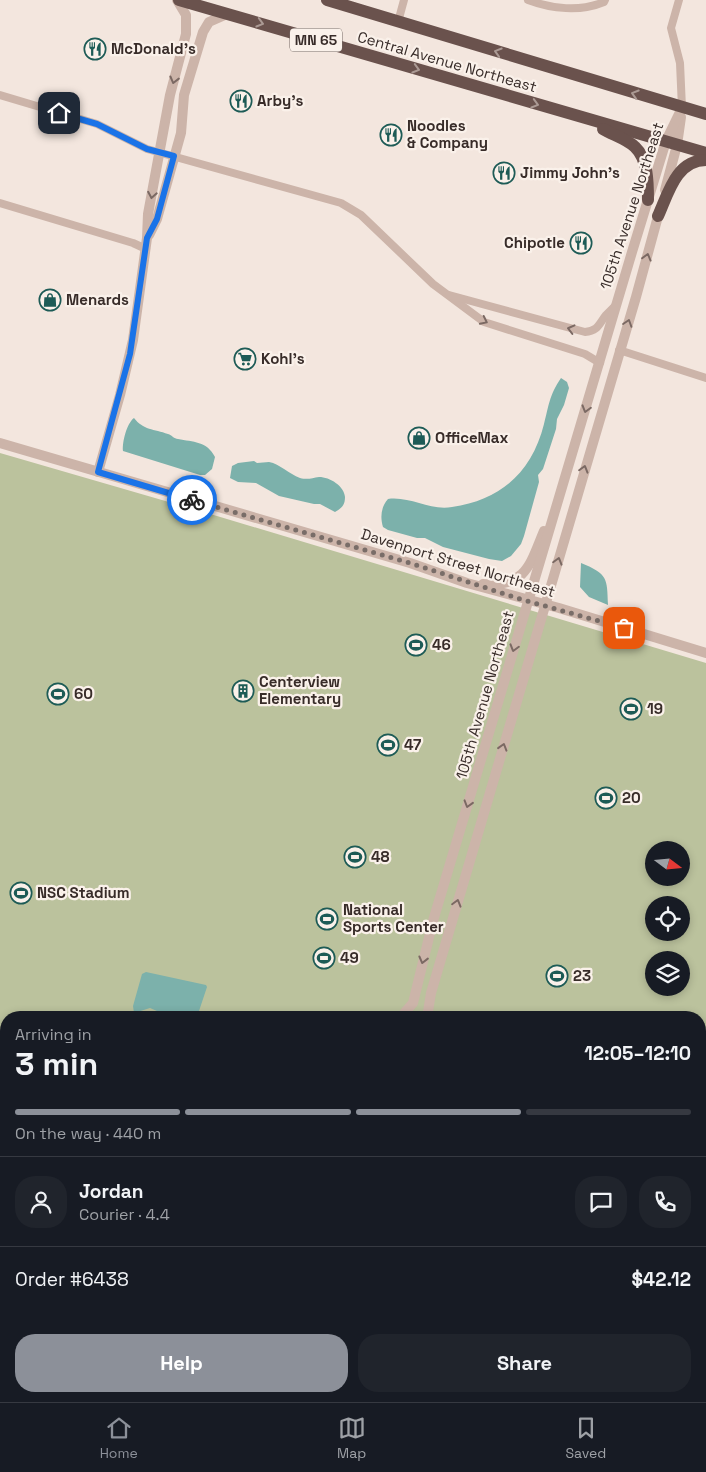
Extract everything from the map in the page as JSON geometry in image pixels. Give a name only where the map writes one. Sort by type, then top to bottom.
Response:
[{"type":"highway","name":"Central Avenue Northeast","points":[[178,0],[706,154]]},
{"type":"highway","name":"Central Avenue Northeast","points":[[326,0],[706,114]]},
{"type":"highway","points":[[581,118],[636,147],[647,172],[648,200]]},
{"type":"highway","points":[[658,216],[675,178],[682,169],[690,164],[706,160]]},
{"type":"street","points":[[98,472],[127,367],[146,249],[148,214],[170,95],[186,34],[186,15],[178,0]]},
{"type":"street","points":[[398,22],[404,0]]},
{"type":"street","points":[[530,0],[568,9],[598,5],[604,1]]},
{"type":"street","points":[[679,0],[671,28],[680,62],[682,108]]},
{"type":"street","points":[[147,238],[157,219],[181,133],[184,95],[202,32],[209,22],[226,14]]},
{"type":"street","points":[[0,95],[97,124],[141,146],[341,204],[361,215],[444,294],[484,322],[585,354],[600,362]]},
{"type":"street","name":"105th Avenue Northeast","points":[[428,1011],[439,964],[636,297],[658,216],[672,143],[682,108]]},
{"type":"street","name":"105th Avenue Northeast","points":[[406,1011],[413,1003],[433,921],[648,200],[672,143]]},
{"type":"street","points":[[0,203],[133,242],[146,249]]},
{"type":"street","points":[[444,294],[585,332],[599,328],[606,316],[616,305]]},
{"type":"street","points":[[619,350],[706,378]]},
{"type":"street","name":"Davenport Street Northeast","points":[[0,443],[402,561],[467,583],[706,653]]},
{"type":"street","points":[[467,583],[505,584],[521,577],[529,568],[564,481]]},
{"type":"green space","name":"National Sports Center","points":[[0,453],[706,663],[706,1011],[0,1011]]},
{"type":"water","points":[[561,378],[567,382],[569,388],[557,419],[556,429],[543,469],[538,475],[539,482],[524,536],[521,544],[511,556],[502,561],[489,559],[443,547],[425,538],[417,538],[383,527],[382,512],[388,499],[404,500],[444,508],[452,507],[485,498],[512,481],[523,470],[539,441],[548,406]]},
{"type":"water","points":[[134,418],[141,425],[149,429],[177,439],[204,445],[215,457],[212,469],[205,475],[200,475],[123,451],[125,433],[131,420]]},
{"type":"water","points":[[254,461],[257,463],[273,463],[300,478],[323,477],[332,480],[344,493],[344,504],[335,512],[320,504],[279,496],[256,483],[238,482],[230,478],[232,466],[238,463]]},
{"type":"water","points":[[581,563],[596,570],[604,578],[608,605],[589,597],[580,587]]},
{"type":"water","points":[[146,972],[206,985],[199,1011],[157,1011],[150,1008],[134,1011],[133,1006],[142,974]]},
{"type":"way so far","points":[[192,500],[410,563],[520,599],[559,608],[624,628]]},
{"type":"place","name":"McDonald's","points":[[95,49]]},
{"type":"place","name":"Arby's","points":[[241,101]]},
{"type":"place","name":"Noodles & Company","points":[[391,135]]},
{"type":"place","name":"Jimmy John's","points":[[504,173]]},
{"type":"place","name":"Chipotle","points":[[581,243]]},
{"type":"place","name":"Menards","points":[[50,300]]},
{"type":"place","name":"Kohl's","points":[[245,359]]},
{"type":"place","name":"OfficeMax","points":[[419,438]]},
{"type":"place","name":"46","points":[[416,645]]},
{"type":"place","name":"Centerview Elementary","points":[[243,691]]},
{"type":"place","name":"60","points":[[58,694]]},
{"type":"place","name":"19","points":[[631,709]]},
{"type":"place","name":"47","points":[[388,745]]},
{"type":"place","name":"20","points":[[606,798]]},
{"type":"place","name":"48","points":[[355,857]]},
{"type":"place","name":"NSC Stadium","points":[[21,893]]},
{"type":"place","name":"National Sports Center","points":[[327,919]]},
{"type":"place","name":"49","points":[[324,958]]},
{"type":"place","name":"23","points":[[557,976]]},
{"type":"route","points":[[59,113],[97,124],[147,149],[174,156],[157,219],[147,238],[130,354],[98,472],[192,500]]}]
